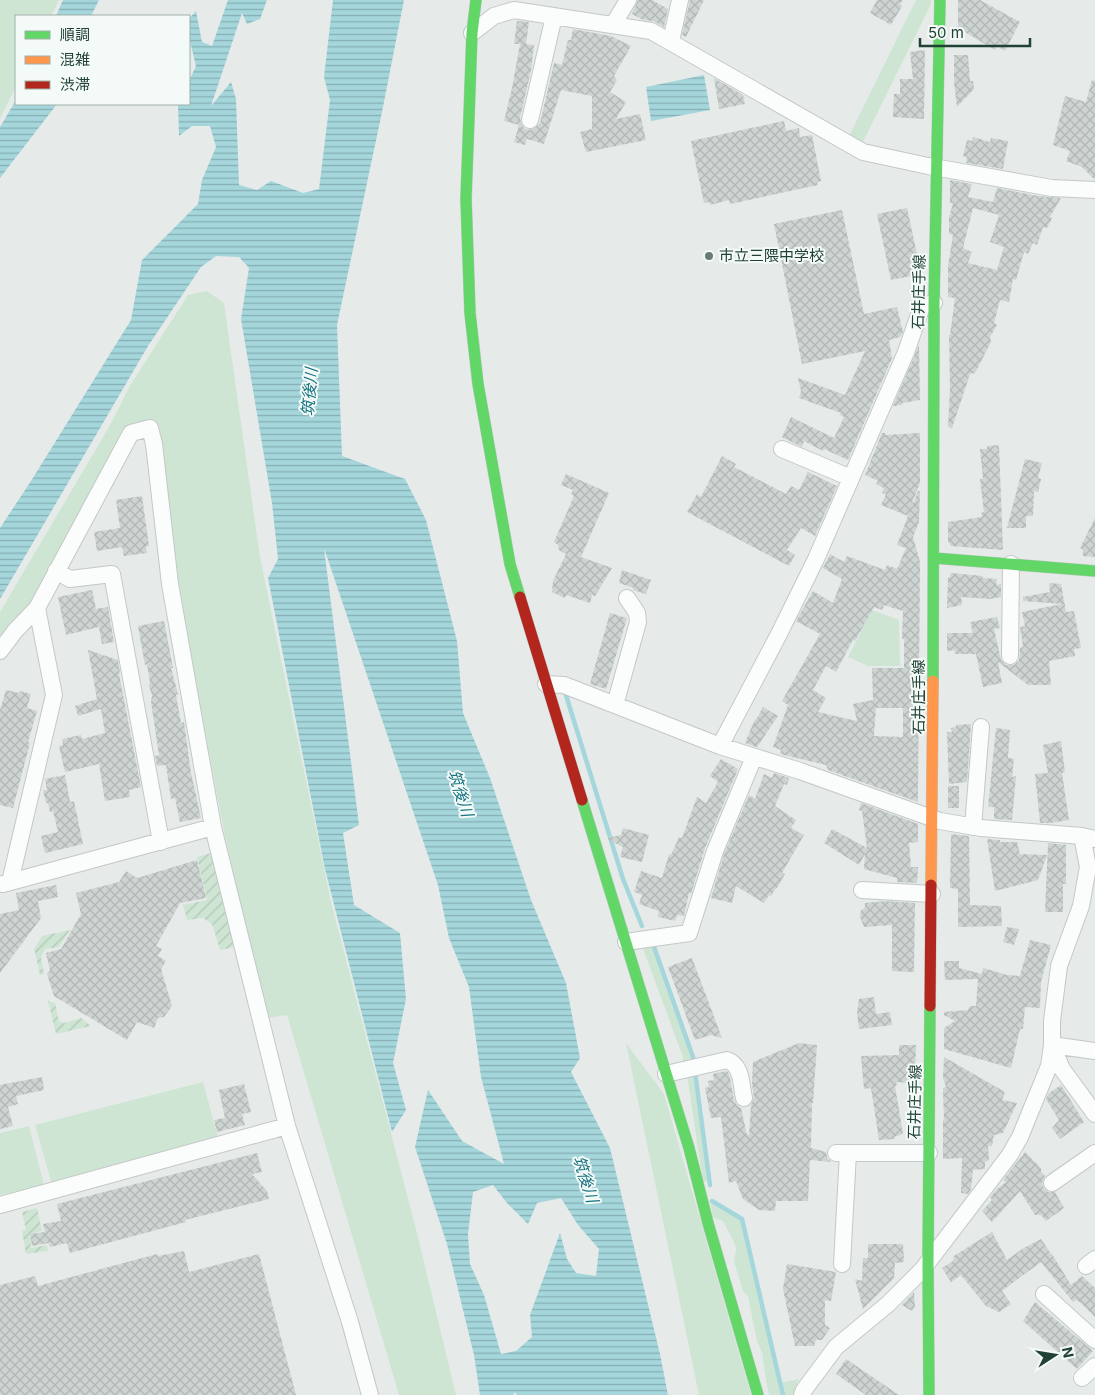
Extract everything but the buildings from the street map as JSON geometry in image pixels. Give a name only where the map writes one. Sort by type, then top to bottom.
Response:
[{"type":"street","points":[[476,0],[472,33],[466,199],[471,322],[478,384],[510,564],[689,1148],[708,1223],[758,1395]]},
{"type":"street","points":[[612,25],[628,0]]},
{"type":"street","points":[[671,41],[680,0]]},
{"type":"street","name":"石井庄手線","points":[[929,1395],[928,1263],[933,818],[934,303],[940,0]]},
{"type":"street","points":[[472,33],[494,16],[514,10],[651,31],[863,152],[1052,188],[1095,190]]},
{"type":"street","points":[[530,120],[554,16]]},
{"type":"street","points":[[720,746],[816,559],[906,352],[922,306],[934,303]]},
{"type":"street","points":[[0,651],[15,631],[37,608],[131,433],[150,428],[154,444],[170,584],[213,828],[287,1126],[350,1322],[370,1395]]},
{"type":"street","points":[[782,449],[851,478]]},
{"type":"street","points":[[934,558],[1095,571]]},
{"type":"street","points":[[1010,656],[1011,564]]},
{"type":"street","points":[[56,571],[70,579],[112,574],[161,842]]},
{"type":"street","points":[[615,705],[638,622],[637,613],[627,598]]},
{"type":"street","points":[[37,608],[54,696],[5,883],[213,828]]},
{"type":"street","points":[[546,684],[564,685],[720,746],[800,771],[940,821],[973,827],[1089,837],[1088,867],[1081,906],[1059,966],[1049,1066],[1020,1137],[1009,1156],[928,1263],[888,1304],[836,1347],[802,1395]]},
{"type":"street","points":[[973,827],[981,727]]},
{"type":"street","points":[[626,942],[689,933],[715,851],[754,757]]},
{"type":"street","points":[[862,890],[932,894]]},
{"type":"street","points":[[1052,1045],[1095,1051]]},
{"type":"street","points":[[1052,1045],[1062,1069],[1095,1114]]},
{"type":"street","points":[[666,1074],[727,1060],[734,1062],[738,1068],[744,1098]]},
{"type":"street","points":[[0,1205],[287,1126]]},
{"type":"street","points":[[842,1264],[842,1153],[929,1153]]},
{"type":"street","points":[[1052,1183],[1095,1153]]},
{"type":"street","points":[[1044,1294],[1095,1340]]},
{"type":"street","points":[[1082,1378],[1095,1366]]},
{"type":"green space","points":[[0,0],[59,0],[52,15],[15,15],[15,88],[0,119]]},
{"type":"green space","points":[[916,0],[931,0],[931,4],[863,142],[849,136]]},
{"type":"green space","points":[[207,291],[224,303],[260,557],[331,902],[417,1233],[456,1395],[399,1395],[287,1015],[267,1018],[225,836],[177,585],[159,425],[130,426],[29,608],[0,645],[0,612],[109,427],[131,384],[188,295]]},
{"type":"green space","points":[[872,610],[899,620],[900,666],[868,666],[848,657]]},
{"type":"green space","points":[[215,852],[240,946],[220,950],[212,924],[203,918],[187,920],[183,905],[207,900],[197,857]]},
{"type":"green space","points":[[70,930],[59,947],[45,949],[41,957],[44,974],[40,975],[34,949],[42,936]]},
{"type":"green space","points":[[651,943],[692,1058],[692,1064],[683,1067],[683,1057],[642,946]]},
{"type":"green space","points":[[48,1001],[55,1003],[59,1021],[64,1023],[81,1018],[91,1026],[56,1034]]},
{"type":"green space","points":[[626,1043],[664,1094],[751,1395],[699,1395]]},
{"type":"green space","points":[[695,1074],[708,1180],[703,1182],[687,1075]]},
{"type":"green space","points":[[203,1082],[219,1141],[53,1188],[35,1125]]},
{"type":"green space","points":[[29,1126],[44,1185],[0,1195],[0,1133]]},
{"type":"green space","points":[[711,1202],[741,1220],[779,1383],[799,1379],[793,1395],[769,1395],[762,1352],[757,1342],[748,1296],[743,1291],[734,1262],[735,1244],[723,1221],[712,1217]]},
{"type":"green space","points":[[37,1208],[42,1231],[30,1234],[31,1248],[47,1245],[48,1251],[26,1254],[22,1231],[26,1230],[22,1212]]},
{"type":"water","points":[[63,0],[99,0],[92,15],[56,15]]},
{"type":"water","name":"筑後川","points":[[228,0],[267,0],[260,19],[247,24],[242,13],[211,106],[231,82],[236,99],[239,185],[257,190],[271,181],[303,193],[319,189],[330,100],[324,77],[333,0],[404,0],[337,325],[342,456],[405,479],[426,520],[457,641],[463,713],[490,778],[531,900],[566,983],[580,1058],[571,1072],[610,1148],[660,1354],[668,1395],[517,1395],[515,1392],[513,1395],[480,1395],[474,1355],[447,1244],[415,1147],[428,1090],[462,1141],[504,1164],[481,1077],[469,987],[449,938],[438,885],[324,548],[359,825],[343,833],[354,905],[400,933],[406,999],[393,1063],[406,1110],[392,1132],[325,869],[268,578],[278,559],[272,503],[241,319],[249,268],[239,257],[216,256],[201,267],[148,346],[0,599],[0,528],[131,320],[142,260],[198,204],[202,180],[216,147],[210,126],[192,126],[179,136],[178,105],[190,105],[190,79],[196,66],[190,41],[190,18],[196,11],[202,42],[212,46]],"holes":[[[493,1185],[507,1203],[528,1224],[537,1203],[561,1198],[578,1225],[599,1249],[596,1276],[576,1273],[567,1259],[560,1233],[530,1315],[532,1337],[516,1351],[501,1354],[484,1295],[470,1264],[468,1234],[473,1192]]]},
{"type":"water","points":[[704,75],[710,110],[651,121],[646,87]]},
{"type":"water","points":[[15,102],[15,105],[56,105],[0,178],[0,127]]},
{"type":"waterway","points":[[565,692],[623,879],[642,926]]},
{"type":"waterway","points":[[653,944],[694,1064]]},
{"type":"waterway","points":[[695,1072],[710,1185]]},
{"type":"waterway","points":[[712,1201],[742,1219],[783,1395]]},
{"type":"traffic: fast","points":[[476,0],[472,33],[466,199],[470,313],[478,384],[510,564],[520,597]]},
{"type":"traffic: fast","points":[[933,681],[934,303],[940,0]]},
{"type":"traffic: fast","points":[[934,558],[1095,571]]},
{"type":"traffic: fast","points":[[582,800],[689,1148],[708,1223],[758,1395]]},
{"type":"traffic: fast","points":[[929,1395],[930,1006]]},
{"type":"traffic: slow","points":[[931,885],[933,681]]},
{"type":"traffic: jam","points":[[520,597],[582,800]]},
{"type":"traffic: jam","points":[[930,1006],[931,885]]},
{"type":"place","name":"市立三隈中学校","points":[[709,256]]}]
